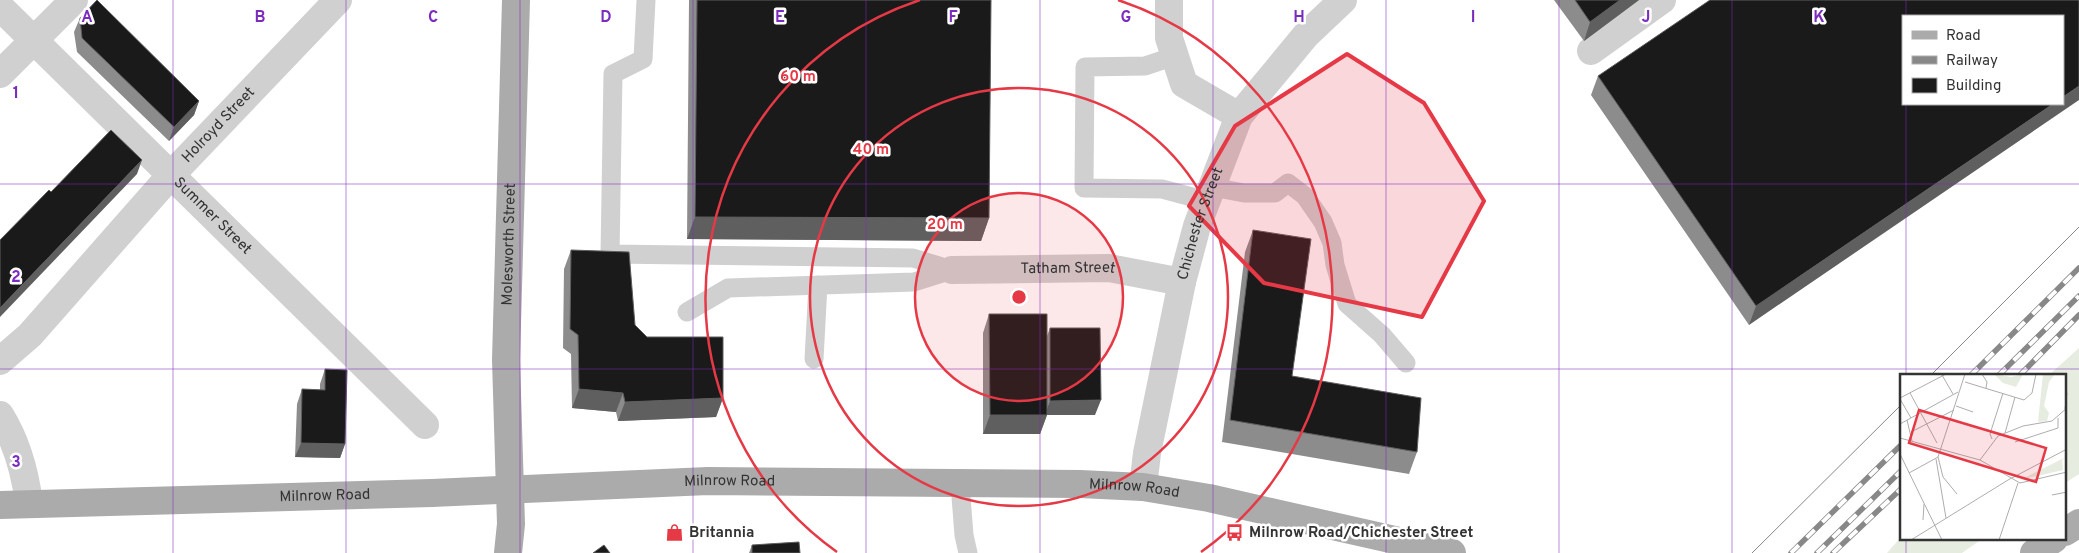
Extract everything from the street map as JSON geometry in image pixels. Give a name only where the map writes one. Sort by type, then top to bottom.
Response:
[{"type":"main road","name":"Molesworth Street","points":[[508,553],[511,524],[506,360],[516,0]]},
{"type":"main road","name":"Milnrow Road","points":[[0,505],[432,493],[510,488],[708,481],[1080,484],[1143,487],[1209,498],[1452,553]]},
{"type":"main road","points":[[2066,531],[2079,522]]},
{"type":"main road","points":[[2034,553],[2053,540]]},
{"type":"street","points":[[0,74],[36,41],[74,0]]},
{"type":"street","name":"Holroyd Street","points":[[0,360],[30,335],[170,176],[338,0]]},
{"type":"street","points":[[1169,0],[1168,38],[1184,84],[1238,116]]},
{"type":"street","name":"Chichester Street","points":[[1143,487],[1147,453],[1182,282],[1197,226],[1238,116],[1306,36],[1343,0]]},
{"type":"street","points":[[1591,51],[1662,0]]},
{"type":"street","name":"Summer Street","points":[[0,7],[170,176],[425,424]]},
{"type":"street","name":"Tatham Street","points":[[952,270],[1109,268],[1182,282]]},
{"type":"street","points":[[0,415],[9,430],[25,475],[29,503]]},
{"type":"lane","points":[[646,0],[643,59],[613,74],[610,254],[913,258],[952,270]]},
{"type":"lane","points":[[1175,56],[1145,66],[1085,67],[1084,188],[1162,189],[1209,194],[1275,193],[1288,183],[1305,196],[1323,222],[1329,236],[1347,304],[1382,335],[1406,363]]},
{"type":"lane","points":[[687,312],[728,288],[914,282],[952,270]]},
{"type":"lane","points":[[814,359],[818,285]]},
{"type":"lane","points":[[960,484],[964,535],[968,553]]},
{"type":"highlighted area","points":[[1347,54],[1424,103],[1484,201],[1422,317],[1264,283],[1189,206],[1235,126]]},
{"type":"shaded area","points":[[2079,348],[2079,474],[2066,482],[2066,374],[2050,374]]},
{"type":"shaded area","points":[[1900,538],[1900,540],[1981,540],[1962,553],[1887,553]]},
{"type":"building","points":[[97,0],[199,101],[174,127],[82,38],[80,18]]},
{"type":"building","points":[[697,0],[991,0],[989,218],[695,217]]},
{"type":"building","points":[[1575,0],[1620,0],[1590,22]]},
{"type":"building","points":[[1710,0],[2079,0],[2079,86],[2064,96],[2064,15],[1902,15],[1902,105],[2052,105],[1756,306],[1598,76]]},
{"type":"building","points":[[111,130],[142,160],[0,308],[0,240],[49,190],[51,192]]},
{"type":"building","points":[[1253,230],[1311,239],[1292,376],[1421,398],[1417,452],[1230,420]]},
{"type":"building","points":[[571,250],[629,252],[635,325],[647,337],[723,337],[723,398],[625,402],[623,393],[579,389],[578,335],[570,329]]},
{"type":"building","points":[[989,314],[1047,314],[1047,415],[990,415]]},
{"type":"building","points":[[1050,328],[1100,328],[1101,400],[1050,401]]},
{"type":"building","points":[[325,369],[347,370],[345,444],[301,443],[302,389],[325,390]]},
{"type":"building","points":[[799,542],[800,553],[752,553],[752,545]]},
{"type":"building","points":[[604,545],[610,553],[593,553]]},
{"type":"tram line","points":[[1932,374],[2079,227]]},
{"type":"tram line","points":[[1752,553],[1900,406]]},
{"type":"railway","points":[[1972,374],[2079,268]]},
{"type":"railway","points":[[2000,374],[2079,296]]},
{"type":"railway","points":[[2021,374],[2079,315]]},
{"type":"railway","points":[[1791,553],[1900,446]]},
{"type":"railway","points":[[1817,553],[1900,472]]},
{"type":"railway","points":[[1833,553],[1900,490]]},
{"type":"place","name":"Britannia","points":[[675,533]]},
{"type":"place","name":"Milnrow Road/Chichester Street","points":[[1235,533]]}]
